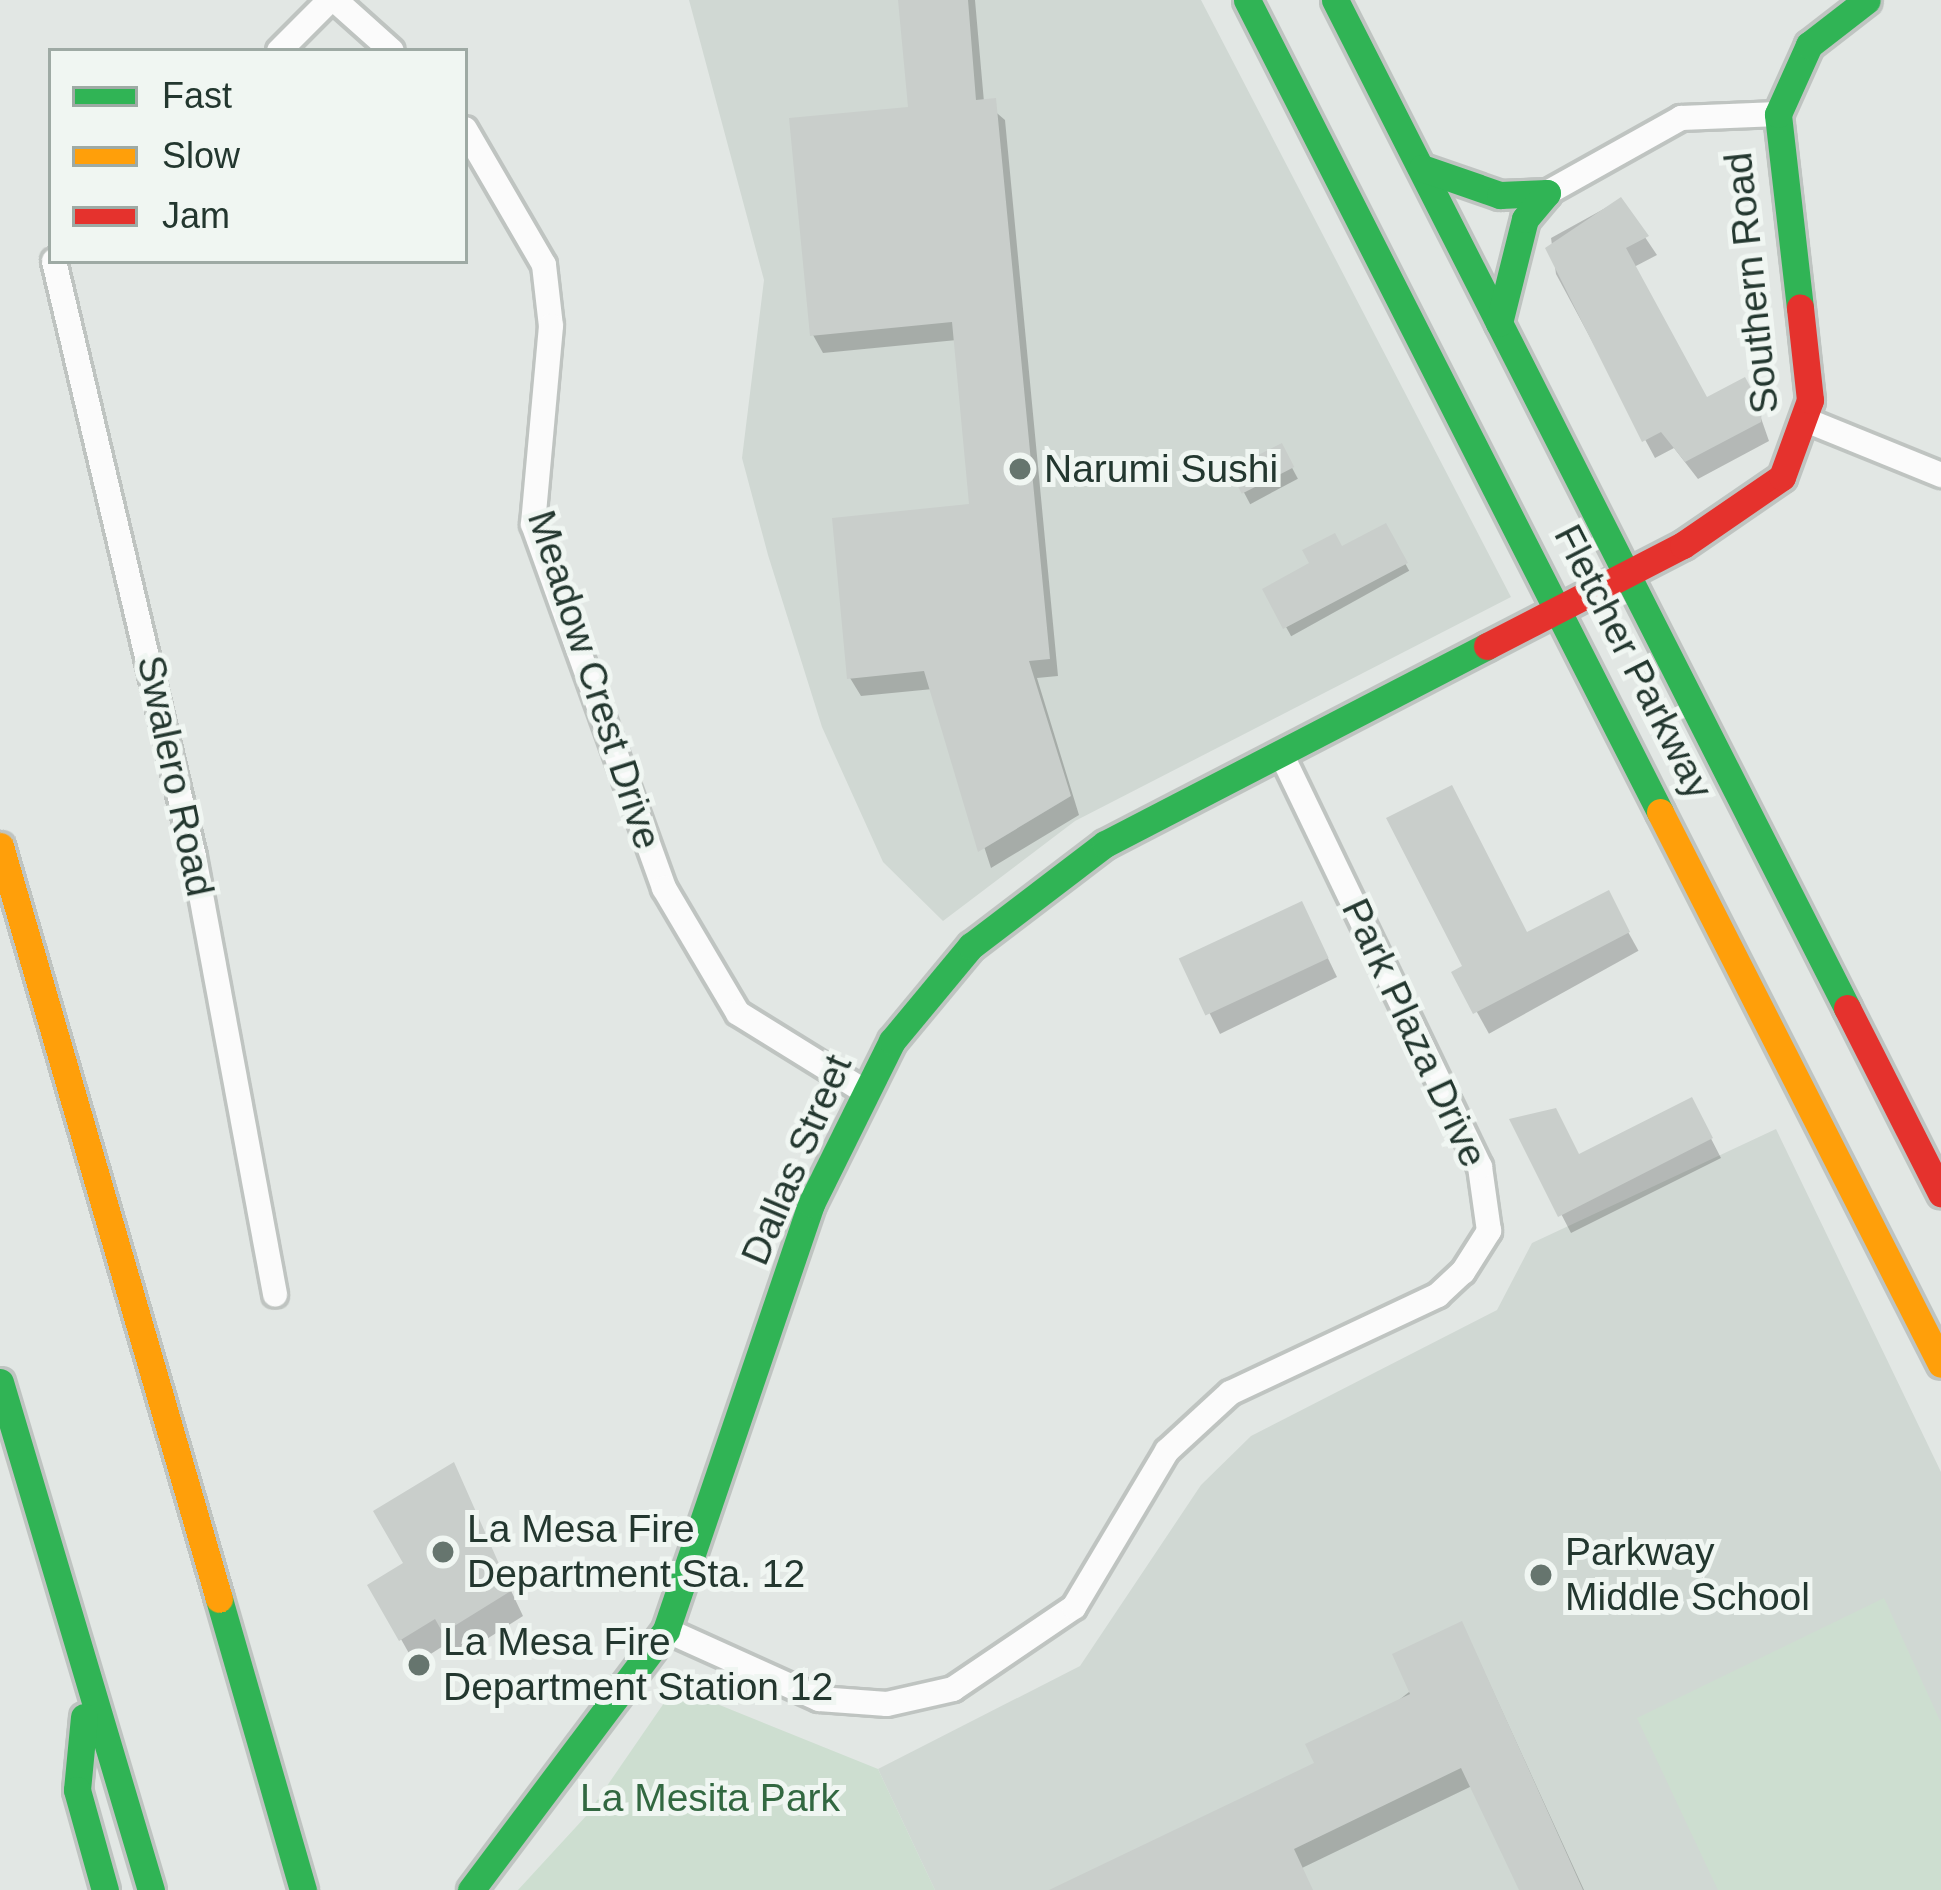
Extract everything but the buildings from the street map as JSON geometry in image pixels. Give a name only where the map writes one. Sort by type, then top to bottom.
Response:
[{"type":"main road","name":"Fletcher Parkway","points":[[1246,0],[1563,608],[1941,1364]]},
{"type":"main road","name":"Fletcher Parkway","points":[[1335,0],[1941,1193]]},
{"type":"main road","name":"Southern Road","points":[[1563,608],[1767,493],[1808,421],[1778,114],[1809,45],[1868,0]]},
{"type":"main road","points":[[1422,168],[1500,195],[1547,193]]},
{"type":"main road","points":[[1499,322],[1525,219],[1547,193]]},
{"type":"main road","name":"Dallas Street","points":[[471,1890],[666,1630],[812,1204],[864,1091],[971,946],[1105,844],[1563,608]]},
{"type":"main road","points":[[0,846],[303,1890]]},
{"type":"main road","points":[[0,1382],[86,1696],[151,1890]]},
{"type":"main road","points":[[86,1696],[77,1790],[105,1890]]},
{"type":"street","points":[[282,48],[333,0],[389,48]]},
{"type":"street","points":[[1547,193],[1681,118],[1778,114]]},
{"type":"street","name":"Meadow Crest Drive","points":[[468,134],[544,265],[551,326],[533,524],[664,888],[738,1012],[864,1091]]},
{"type":"street","name":"Swalero Road","points":[[55,264],[189,834],[275,1295]]},
{"type":"street","points":[[1808,421],[1941,475]]},
{"type":"street","name":"Park Plaza Drive","points":[[666,1630],[819,1699],[887,1704],[953,1689],[1074,1607],[1167,1451],[1230,1393],[1438,1295],[1463,1272],[1489,1231],[1480,1167],[1280,754]]},
{"type":"shaded area","points":[[689,0],[1201,0],[1511,597],[1075,821],[943,921],[883,862],[822,727],[768,555],[742,458],[764,280]]},
{"type":"shaded area","name":"Parkway Middle School","points":[[1776,1129],[1941,1472],[1941,1890],[935,1890],[878,1769],[1080,1666],[1201,1485],[1251,1436],[1497,1310],[1532,1243]]},
{"type":"green space","points":[[1884,1598],[1941,1723],[1941,1890],[1718,1890],[1637,1718]]},
{"type":"green space","name":"La Mesita Park","points":[[675,1687],[878,1769],[935,1890],[518,1890],[587,1815]]},
{"type":"traffic: fast","points":[[1247,0],[1660,812]]},
{"type":"traffic: fast","points":[[1335,0],[1847,1008]]},
{"type":"traffic: fast","points":[[1800,308],[1778,114],[1809,45],[1867,0]]},
{"type":"traffic: fast","points":[[1422,168],[1500,195],[1547,193]]},
{"type":"traffic: fast","points":[[1499,323],[1525,219],[1547,193]]},
{"type":"traffic: fast","points":[[471,1890],[666,1630],[811,1204],[892,1041],[971,946],[1105,844],[1487,646]]},
{"type":"traffic: fast","points":[[0,1382],[151,1890]]},
{"type":"traffic: fast","points":[[219,1599],[303,1890]]},
{"type":"traffic: fast","points":[[84,1717],[77,1790],[105,1890]]},
{"type":"traffic: slow","points":[[1660,812],[1941,1364]]},
{"type":"traffic: slow","points":[[0,846],[219,1599]]},
{"type":"traffic: jam","points":[[1487,646],[1683,545],[1782,477],[1810,400],[1800,308]]},
{"type":"traffic: jam","points":[[1847,1008],[1941,1193]]},
{"type":"place","name":"Narumi Sushi","points":[[1020,469]]},
{"type":"place","name":"La Mesa Fire Department Sta. 12","points":[[443,1552]]},
{"type":"place","name":"Parkway Middle School","points":[[1541,1575]]},
{"type":"place","name":"La Mesa Fire Department Station 12","points":[[419,1665]]}]
